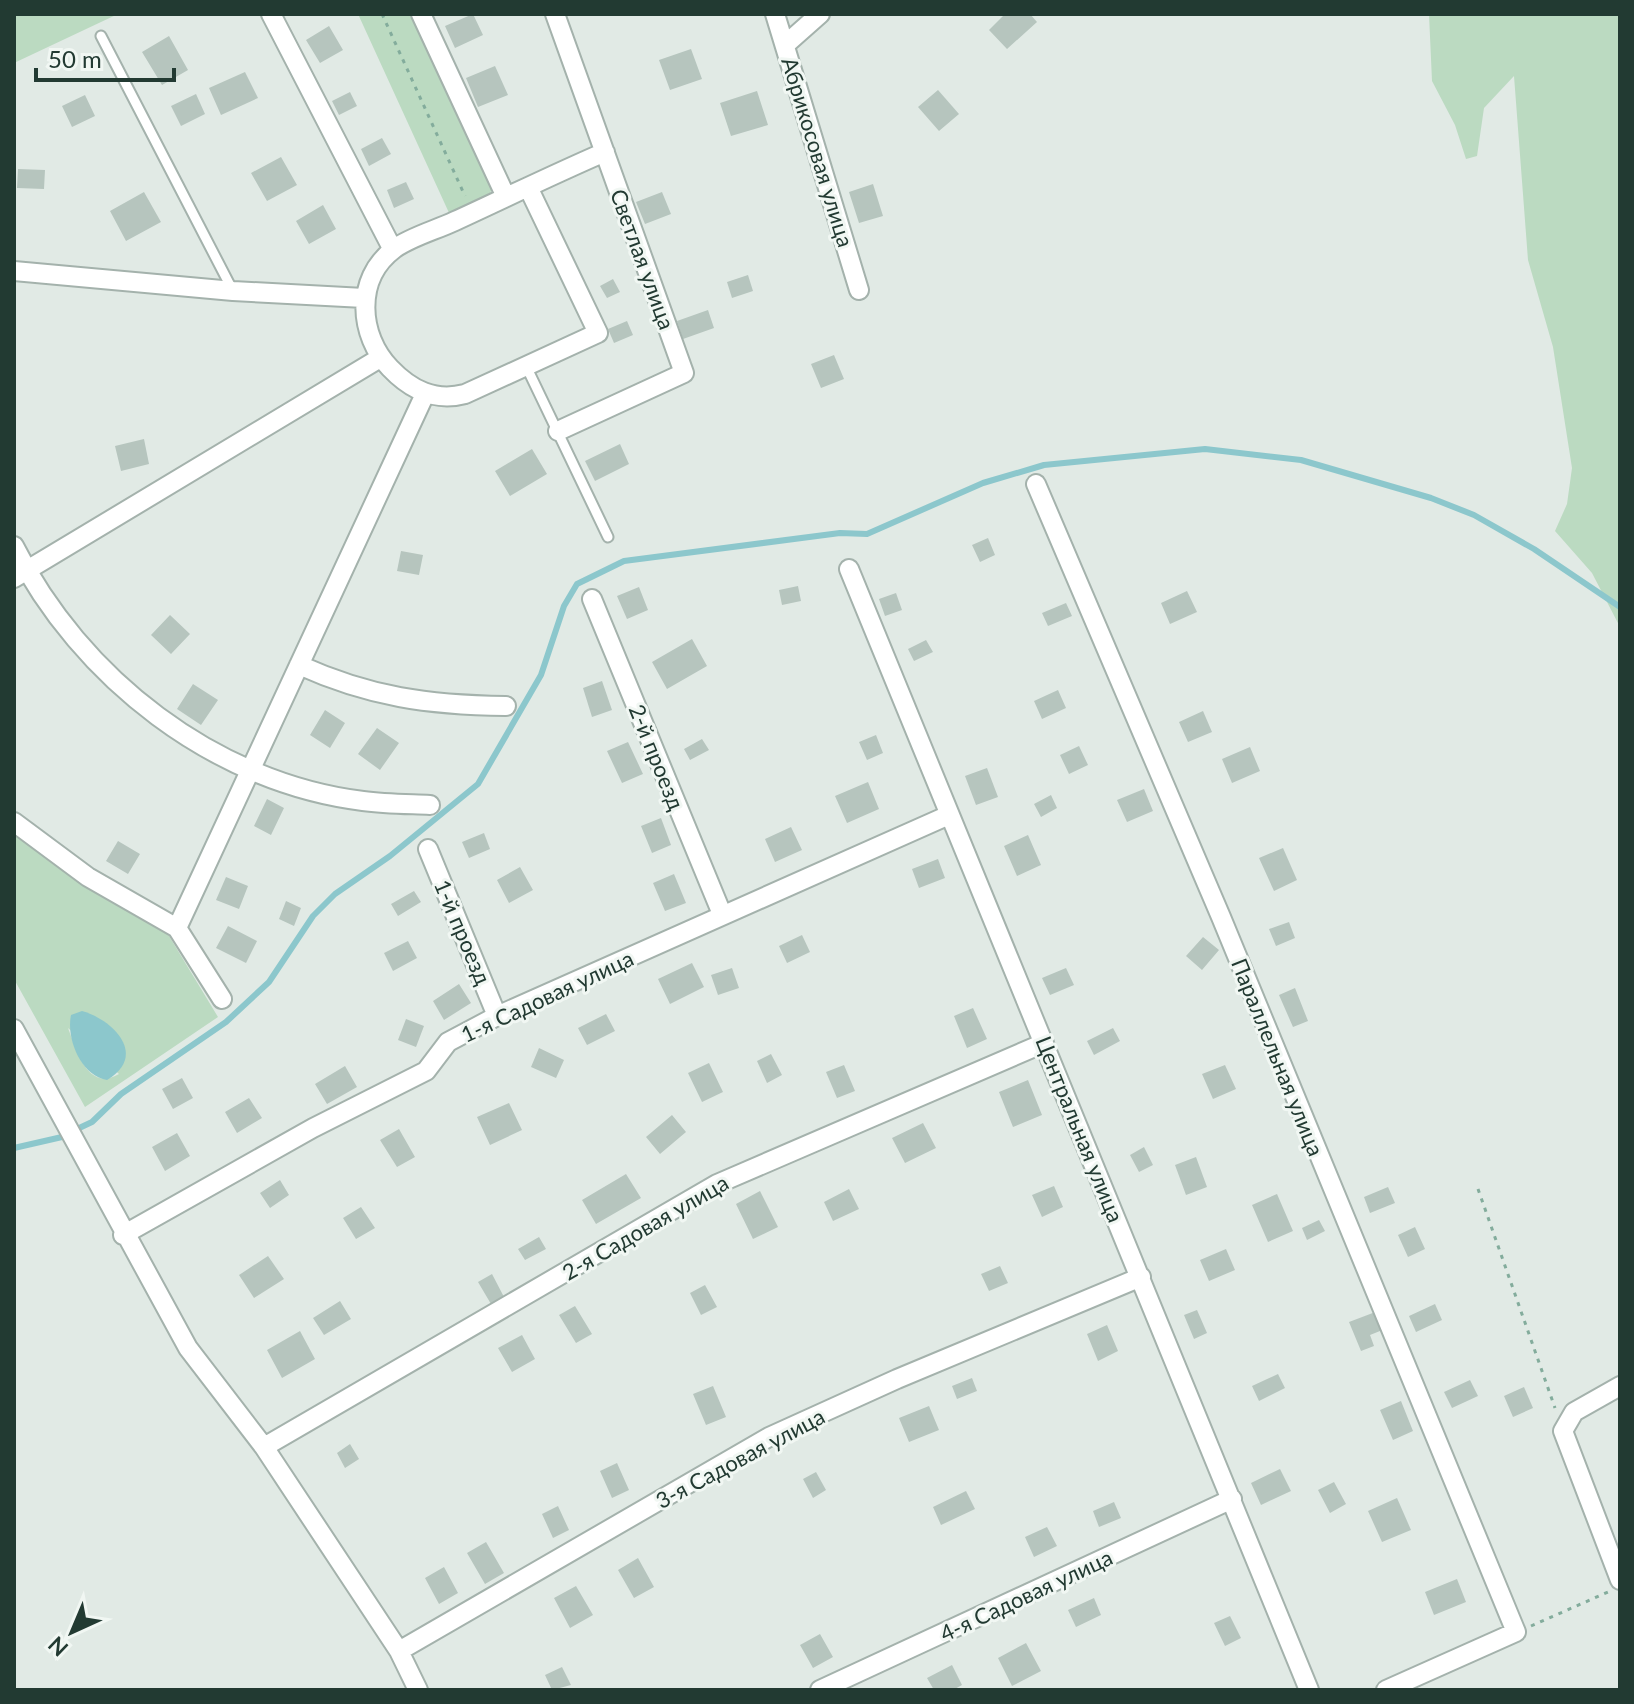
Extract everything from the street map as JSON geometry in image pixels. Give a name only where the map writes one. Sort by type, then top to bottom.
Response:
[{"type":"street","points":[[271,14],[393,250]]},
{"type":"street","points":[[421,14],[506,197]]},
{"type":"street","name":"Светлая улица","points":[[555,14],[684,373],[558,431]]},
{"type":"street","name":"Абрикосовая улица","points":[[775,14],[859,290]]},
{"type":"street","points":[[785,45],[820,14]]},
{"type":"street","points":[[528,187],[598,333],[465,394],[448,398],[425,394],[401,380],[380,358],[367,330],[364,298],[375,271],[393,250],[506,197],[528,187],[605,152]]},
{"type":"street","points":[[14,271],[233,291],[364,298]]},
{"type":"street","points":[[20,574],[380,358]]},
{"type":"street","points":[[177,928],[425,394]]},
{"type":"street","name":"Параллельная улица","points":[[1036,484],[1221,917],[1516,1632]]},
{"type":"street","points":[[14,546],[20,574],[67,630],[125,691],[183,735],[249,770],[362,801],[430,805]]},
{"type":"street","name":"Центральная улица","points":[[849,569],[1309,1690]]},
{"type":"street","name":"2-й проезд","points":[[592,599],[722,914]]},
{"type":"street","points":[[299,665],[371,692],[437,705],[506,706]]},
{"type":"street","name":"1-я Садовая улица","points":[[123,1235],[313,1128],[426,1071],[448,1042],[497,1016],[949,815]]},
{"type":"street","points":[[14,822],[88,877],[177,928],[222,999]]},
{"type":"street","name":"1-й проезд","points":[[428,849],[497,1016]]},
{"type":"street","points":[[14,1029],[123,1235],[188,1348],[264,1447],[399,1651],[418,1690]]},
{"type":"street","name":"2-я Садовая улица","points":[[264,1447],[717,1184],[1044,1043]]},
{"type":"street","name":"3-я Садовая улица","points":[[399,1651],[769,1437],[897,1379],[1141,1277]]},
{"type":"street","points":[[1616,1585],[1563,1431],[1574,1412],[1620,1386]]},
{"type":"street","name":"4-я Садовая улица","points":[[820,1690],[1232,1499]]},
{"type":"street","points":[[1386,1690],[1516,1632]]},
{"type":"lane","points":[[101,36],[233,291]]},
{"type":"lane","points":[[526,366],[608,537]]},
{"type":"path","points":[[382,14],[472,213]]},
{"type":"path","points":[[1478,1189],[1563,1431]]},
{"type":"path","points":[[1516,1632],[1616,1585]]},
{"type":"green space","points":[[14,14],[118,14],[14,63]]},
{"type":"green space","points":[[358,14],[412,14],[492,189],[488,197],[450,215]]},
{"type":"green space","points":[[1429,14],[1620,14],[1620,627],[1592,573],[1555,531],[1567,504],[1572,468],[1553,347],[1528,260],[1514,76],[1484,108],[1477,156],[1466,159],[1455,125],[1432,81]]},
{"type":"green space","points":[[14,834],[94,890],[166,931],[218,1017],[85,1107],[14,979]],"holes":[[[68,1028],[119,1074],[108,1078],[92,1074],[80,1058]]]},
{"type":"water","points":[[82,1011],[115,1030],[126,1050],[119,1071],[107,1080],[90,1072],[73,1045],[71,1015]]},
{"type":"building","points":[[473,14],[483,35],[455,48],[445,26]]},
{"type":"building","points":[[1005,14],[1030,14],[1037,22],[1007,49],[989,30]]},
{"type":"building","points":[[329,26],[343,50],[320,63],[306,40]]},
{"type":"building","points":[[169,36],[188,70],[162,85],[142,52]]},
{"type":"building","points":[[691,49],[702,79],[670,90],[659,60]]},
{"type":"building","points":[[495,66],[508,95],[478,107],[466,78]]},
{"type":"building","points":[[245,72],[258,98],[221,115],[209,88]]},
{"type":"building","points":[[938,90],[959,114],[939,131],[918,107]]},
{"type":"building","points":[[757,91],[768,125],[731,136],[720,103]]},
{"type":"building","points":[[350,92],[357,106],[339,115],[332,101]]},
{"type":"building","points":[[196,94],[205,114],[181,126],[171,106]]},
{"type":"building","points":[[85,95],[95,116],[72,127],[62,106]]},
{"type":"building","points":[[382,138],[391,154],[369,166],[361,149]]},
{"type":"building","points":[[281,157],[297,185],[267,201],[251,173]]},
{"type":"building","points":[[18,169],[45,170],[44,189],[17,188]]},
{"type":"building","points":[[406,182],[414,199],[394,208],[387,190]]},
{"type":"building","points":[[873,184],[883,216],[859,223],[849,192]]},
{"type":"building","points":[[144,192],[161,222],[126,241],[110,211]]},
{"type":"building","points":[[662,192],[671,214],[645,224],[636,202]]},
{"type":"building","points":[[323,205],[336,229],[309,244],[296,221]]},
{"type":"building","points":[[748,275],[753,291],[732,298],[727,282]]},
{"type":"building","points":[[613,279],[620,292],[607,298],[600,286]]},
{"type":"building","points":[[708,310],[714,328],[683,339],[677,321]]},
{"type":"building","points":[[627,321],[633,335],[614,343],[608,329]]},
{"type":"building","points":[[834,355],[844,379],[821,388],[811,364]]},
{"type":"building","points":[[144,439],[149,464],[121,471],[115,446]]},
{"type":"building","points":[[620,444],[629,464],[595,481],[585,461]]},
{"type":"building","points":[[532,449],[547,474],[510,496],[495,471]]},
{"type":"building","points":[[988,538],[995,555],[980,562],[972,545]]},
{"type":"building","points":[[401,551],[423,555],[419,575],[397,571]]},
{"type":"building","points":[[798,586],[801,601],[782,605],[779,590]]},
{"type":"building","points":[[639,587],[648,610],[627,619],[617,596]]},
{"type":"building","points":[[1187,591],[1197,612],[1170,624],[1161,603]]},
{"type":"building","points":[[896,593],[902,610],[885,616],[879,599]]},
{"type":"building","points":[[1066,603],[1072,616],[1048,626],[1042,613]]},
{"type":"building","points":[[170,615],[190,634],[171,654],[151,635]]},
{"type":"building","points":[[692,639],[707,666],[667,689],[652,662]]},
{"type":"building","points":[[926,640],[933,652],[914,661],[908,649]]},
{"type":"building","points":[[602,681],[612,710],[592,717],[583,688]]},
{"type":"building","points":[[193,684],[218,700],[201,725],[177,709]]},
{"type":"building","points":[[1058,690],[1066,708],[1042,719],[1034,701]]},
{"type":"building","points":[[325,710],[345,723],[330,748],[310,735]]},
{"type":"building","points":[[1203,711],[1212,732],[1188,742],[1179,722]]},
{"type":"building","points":[[377,728],[399,743],[380,770],[358,754]]},
{"type":"building","points":[[876,735],[883,753],[867,760],[859,742]]},
{"type":"building","points":[[702,739],[709,750],[690,760],[684,749]]},
{"type":"building","points":[[628,742],[643,774],[622,783],[607,751]]},
{"type":"building","points":[[1079,746],[1088,765],[1069,774],[1060,755]]},
{"type":"building","points":[[1250,747],[1260,771],[1232,783],[1222,759]]},
{"type":"building","points":[[987,768],[998,797],[976,805],[965,776]]},
{"type":"building","points":[[868,782],[879,809],[847,823],[835,796]]},
{"type":"building","points":[[1144,789],[1153,811],[1127,822],[1117,800]]},
{"type":"building","points":[[1051,795],[1057,808],[1041,817],[1034,804]]},
{"type":"building","points":[[267,799],[284,808],[271,835],[254,826]]},
{"type":"building","points":[[661,818],[671,845],[652,853],[641,826]]},
{"type":"building","points":[[791,827],[802,850],[775,862],[765,839]]},
{"type":"building","points":[[484,833],[490,849],[469,858],[462,842]]},
{"type":"building","points":[[1028,835],[1041,865],[1017,876],[1004,846]]},
{"type":"building","points":[[118,841],[140,854],[128,874],[106,861]]},
{"type":"building","points":[[1283,848],[1297,880],[1274,891],[1259,858]]},
{"type":"building","points":[[938,859],[945,878],[919,888],[912,869]]},
{"type":"building","points":[[520,867],[533,890],[509,903],[497,880]]},
{"type":"building","points":[[674,874],[686,903],[665,911],[653,883]]},
{"type":"building","points":[[226,877],[248,886],[239,909],[216,900]]},
{"type":"building","points":[[414,891],[421,902],[398,916],[391,904]]},
{"type":"building","points":[[286,901],[301,908],[294,926],[279,919]]},
{"type":"building","points":[[1289,922],[1295,938],[1276,946],[1269,929]]},
{"type":"building","points":[[228,926],[257,941],[246,963],[216,948]]},
{"type":"building","points":[[802,935],[810,952],[787,963],[779,946]]},
{"type":"building","points":[[1203,937],[1219,950],[1202,970],[1186,956]]},
{"type":"building","points":[[408,941],[417,958],[393,971],[384,953]]},
{"type":"building","points":[[692,963],[704,987],[670,1004],[658,979]]},
{"type":"building","points":[[732,968],[739,988],[718,995],[711,975]]},
{"type":"building","points":[[1066,968],[1074,985],[1050,995],[1042,978]]},
{"type":"building","points":[[459,984],[471,1003],[444,1020],[433,1001]]},
{"type":"building","points":[[1295,988],[1308,1021],[1293,1027],[1279,995]]},
{"type":"building","points":[[973,1008],[987,1039],[967,1048],[954,1016]]},
{"type":"building","points":[[606,1014],[615,1031],[587,1045],[578,1028]]},
{"type":"building","points":[[406,1019],[424,1026],[416,1047],[398,1040]]},
{"type":"building","points":[[1113,1028],[1120,1041],[1094,1055],[1087,1041]]},
{"type":"building","points":[[539,1048],[564,1060],[556,1078],[531,1067]]},
{"type":"building","points":[[771,1054],[782,1075],[767,1083],[757,1061]]},
{"type":"building","points":[[709,1063],[723,1092],[702,1102],[688,1073]]},
{"type":"building","points":[[844,1065],[855,1091],[837,1098],[826,1072]]},
{"type":"building","points":[[1225,1065],[1236,1089],[1213,1099],[1202,1074]]},
{"type":"building","points":[[345,1066],[357,1087],[327,1104],[315,1084]]},
{"type":"building","points":[[182,1078],[193,1098],[173,1109],[162,1089]]},
{"type":"building","points":[[1028,1080],[1042,1115],[1013,1127],[999,1092]]},
{"type":"building","points":[[249,1098],[262,1118],[237,1133],[225,1112]]},
{"type":"building","points":[[509,1103],[522,1130],[490,1145],[477,1117]]},
{"type":"building","points":[[672,1115],[686,1132],[660,1154],[646,1137]]},
{"type":"building","points":[[923,1123],[936,1148],[905,1163],[892,1138]]},
{"type":"building","points":[[399,1129],[415,1157],[397,1167],[380,1140]]},
{"type":"building","points":[[177,1133],[190,1156],[165,1171],[152,1147]]},
{"type":"building","points":[[1144,1147],[1153,1165],[1139,1172],[1130,1155]]},
{"type":"building","points":[[1196,1157],[1207,1187],[1186,1195],[1175,1165]]},
{"type":"building","points":[[626,1174],[641,1198],[596,1224],[582,1200]]},
{"type":"building","points":[[280,1180],[289,1195],[270,1208],[260,1193]]},
{"type":"building","points":[[1054,1186],[1063,1207],[1042,1217],[1032,1195]]},
{"type":"building","points":[[1388,1187],[1395,1203],[1370,1213],[1364,1197]]},
{"type":"building","points":[[849,1189],[859,1209],[833,1221],[824,1202]]},
{"type":"building","points":[[760,1191],[778,1227],[753,1239],[736,1204]]},
{"type":"building","points":[[1277,1194],[1293,1231],[1268,1242],[1252,1205]]},
{"type":"building","points":[[361,1207],[375,1228],[356,1239],[343,1218]]},
{"type":"building","points":[[1319,1220],[1325,1231],[1307,1240],[1302,1228]]},
{"type":"building","points":[[1415,1227],[1425,1249],[1408,1257],[1398,1235]]},
{"type":"building","points":[[539,1237],[546,1249],[525,1260],[518,1249]]},
{"type":"building","points":[[1226,1249],[1235,1270],[1209,1281],[1200,1260]]},
{"type":"building","points":[[268,1256],[284,1279],[254,1298],[239,1275]]},
{"type":"building","points":[[1000,1266],[1008,1283],[989,1291],[981,1274]]},
{"type":"building","points":[[492,1274],[504,1297],[491,1304],[478,1282]]},
{"type":"building","points":[[705,1285],[717,1307],[701,1315],[690,1293]]},
{"type":"building","points":[[340,1301],[351,1319],[324,1335],[313,1318]]},
{"type":"building","points":[[1435,1304],[1442,1320],[1416,1332],[1409,1316]]},
{"type":"building","points":[[575,1306],[592,1334],[576,1343],[559,1315]]},
{"type":"building","points":[[1197,1310],[1207,1333],[1194,1339],[1184,1315]]},
{"type":"building","points":[[1378,1311],[1385,1329],[1370,1335],[1374,1346],[1361,1351],[1349,1322]]},
{"type":"building","points":[[1107,1325],[1118,1351],[1098,1361],[1087,1334]]},
{"type":"building","points":[[300,1331],[315,1359],[282,1378],[267,1350]]},
{"type":"building","points":[[522,1335],[535,1359],[512,1372],[498,1348]]},
{"type":"building","points":[[1278,1374],[1285,1388],[1259,1401],[1252,1386]]},
{"type":"building","points":[[972,1378],[977,1391],[957,1399],[952,1386]]},
{"type":"building","points":[[1470,1380],[1478,1396],[1452,1408],[1444,1392]]},
{"type":"building","points":[[713,1386],[726,1417],[706,1425],[693,1394]]},
{"type":"building","points":[[1524,1387],[1533,1408],[1513,1417],[1504,1396]]},
{"type":"building","points":[[1401,1401],[1413,1431],[1393,1440],[1380,1410]]},
{"type":"building","points":[[929,1406],[939,1430],[909,1442],[899,1418]]},
{"type":"building","points":[[350,1444],[359,1459],[345,1468],[337,1453]]},
{"type":"building","points":[[617,1463],[629,1490],[612,1498],[600,1471]]},
{"type":"building","points":[[1280,1469],[1291,1491],[1261,1505],[1251,1483]]},
{"type":"building","points":[[816,1472],[826,1490],[813,1498],[803,1479]]},
{"type":"building","points":[[1334,1482],[1346,1504],[1330,1513],[1318,1490]]},
{"type":"building","points":[[966,1491],[975,1509],[941,1525],[933,1507]]},
{"type":"building","points":[[1397,1498],[1411,1530],[1382,1542],[1368,1511]]},
{"type":"building","points":[[1114,1502],[1121,1518],[1099,1527],[1093,1511]]},
{"type":"building","points":[[558,1506],[569,1530],[553,1538],[542,1514]]},
{"type":"building","points":[[1047,1527],[1057,1546],[1034,1557],[1025,1537]]},
{"type":"building","points":[[486,1542],[504,1573],[485,1584],[467,1553]]},
{"type":"building","points":[[638,1558],[654,1587],[634,1598],[618,1570]]},
{"type":"building","points":[[444,1567],[458,1593],[439,1604],[425,1578]]},
{"type":"building","points":[[1457,1579],[1466,1602],[1434,1615],[1425,1592]]},
{"type":"building","points":[[576,1586],[593,1615],[570,1628],[554,1598]]},
{"type":"building","points":[[1094,1598],[1101,1615],[1076,1627],[1068,1610]]},
{"type":"building","points":[[1230,1616],[1241,1638],[1225,1646],[1214,1623]]},
{"type":"building","points":[[820,1634],[833,1657],[813,1668],[800,1645]]},
{"type":"building","points":[[1026,1643],[1041,1671],[1012,1686],[998,1658]]},
{"type":"building","points":[[952,1665],[962,1685],[953,1690],[934,1690],[927,1678]]},
{"type":"building","points":[[562,1667],[571,1685],[552,1690],[545,1675]]},
{"type":"waterway","points":[[75,1130],[92,1122],[121,1094],[226,1022],[269,982],[313,916],[335,894],[390,856],[478,784],[541,675],[564,606],[577,584],[624,561],[840,533],[867,534],[983,483],[1044,465],[1205,449],[1301,460],[1431,498],[1474,515],[1534,549],[1620,607]]},
{"type":"waterway","points":[[14,1148],[62,1137]]}]
